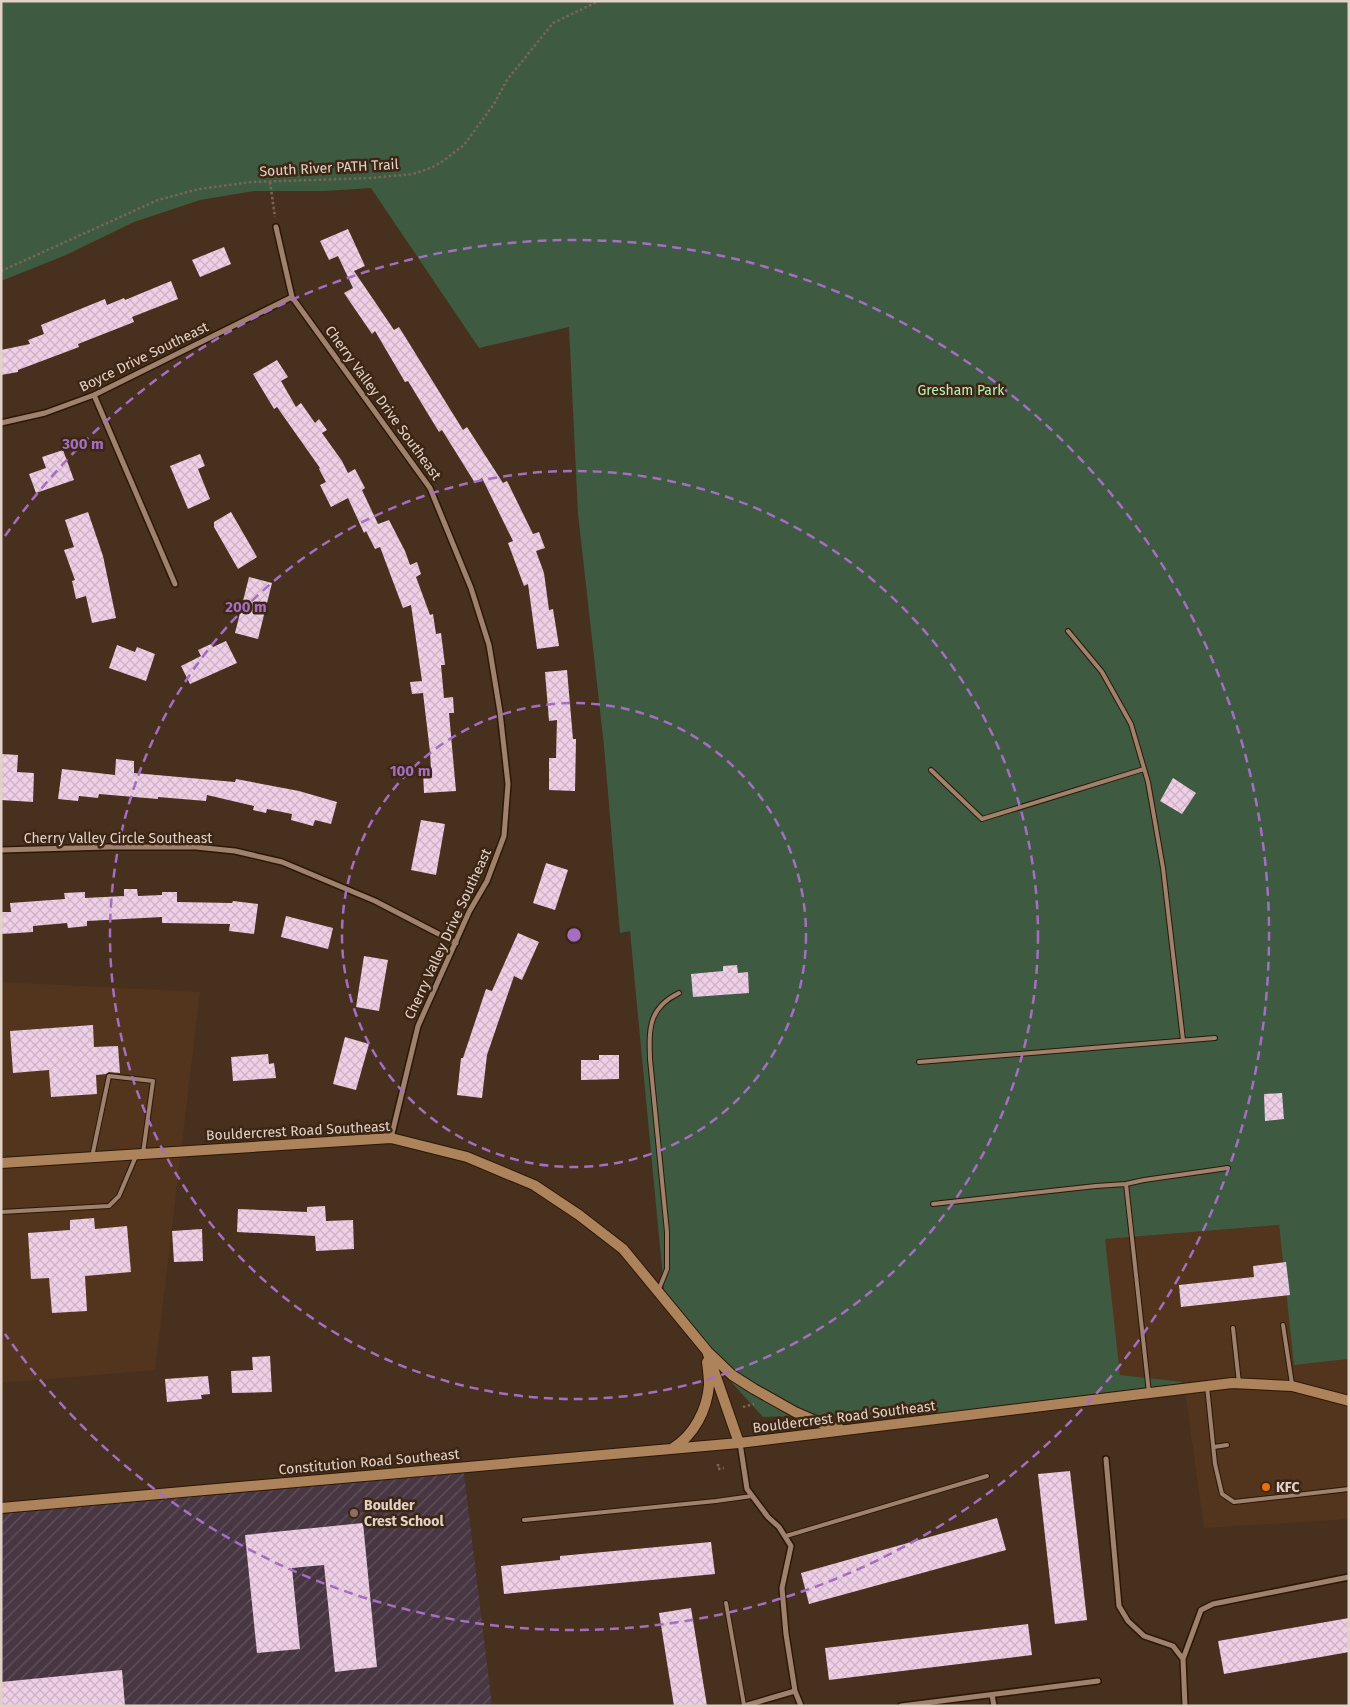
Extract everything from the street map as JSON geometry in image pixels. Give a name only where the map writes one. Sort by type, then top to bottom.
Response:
[{"type":"street","name":"Cherry Valley Drive Southeast","points":[[276,227],[292,297],[430,488],[471,588],[489,645],[500,712],[508,784],[504,836],[488,881],[469,912],[418,1026],[391,1138]]},
{"type":"street","name":"Boyce Drive Southeast","points":[[1,423],[45,413],[94,395],[292,297]]},
{"type":"street","points":[[94,395],[175,584]]},
{"type":"street","name":"Cherry Valley Circle Southeast","points":[[1,850],[196,847],[234,852],[291,865],[375,901],[456,943]]},
{"type":"street","name":"Bouldercrest Road Southeast","points":[[1,1163],[391,1138],[467,1157],[534,1184],[579,1215],[623,1249],[707,1351],[740,1443],[1208,1386],[1238,1384],[1292,1386],[1349,1401]]},
{"type":"street","points":[[707,1351],[732,1375],[754,1390],[802,1416],[845,1430]]},
{"type":"street","points":[[672,1448],[684,1441],[696,1424],[705,1403],[709,1385],[707,1351]]},
{"type":"street","points":[[740,1443],[747,1489],[768,1517],[786,1536],[791,1546],[782,1588],[786,1634],[795,1691],[801,1706]]},
{"type":"street","name":"Constitution Road Southeast","points":[[1,1508],[740,1443]]},
{"type":"street","points":[[1106,1459],[1119,1606],[1128,1621],[1144,1636],[1173,1646],[1183,1659]]},
{"type":"street","points":[[1185,1706],[1183,1659],[1201,1610],[1213,1604],[1349,1577]]},
{"type":"street","points":[[901,1706],[1098,1681]]},
{"type":"street","points":[[744,1705],[795,1691]]},
{"type":"street","points":[[992,1695],[994,1706]]},
{"type":"lane","points":[[1068,630],[1102,672],[1131,724],[1148,782],[1163,868],[1183,1040]]},
{"type":"lane","points":[[931,770],[982,819],[1144,769]]},
{"type":"lane","points":[[658,1291],[667,1269],[667,1232],[649,1035],[651,1020],[659,1007],[666,999],[679,993]]},
{"type":"lane","points":[[919,1062],[1215,1038]]},
{"type":"lane","points":[[1,1212],[109,1206],[119,1196],[140,1154],[152,1081],[110,1076],[92,1157]]},
{"type":"lane","points":[[933,1204],[1126,1184],[1228,1168]]},
{"type":"lane","points":[[1126,1184],[1149,1393]]},
{"type":"lane","points":[[1283,1325],[1292,1386]]},
{"type":"lane","points":[[1233,1328],[1238,1384]]},
{"type":"lane","points":[[1208,1386],[1215,1464],[1222,1494],[1234,1502],[1349,1489]]},
{"type":"lane","points":[[1214,1447],[1227,1446]]},
{"type":"lane","points":[[786,1536],[987,1476]]},
{"type":"lane","points":[[524,1520],[752,1496]]},
{"type":"lane","points":[[726,1603],[744,1705]]},
{"type":"path","name":"South River PATH Trail","points":[[1,271],[158,200],[199,189],[251,182],[372,178],[413,174],[443,161],[464,145],[494,104],[507,80],[553,23],[599,1]]},
{"type":"path","points":[[270,182],[276,227]]},
{"type":"path","points":[[743,1407],[751,1406],[760,1400]]},
{"type":"path","points":[[718,1464],[718,1469],[724,1468]]},
{"type":"shaded area","points":[[1,982],[200,992],[155,1370],[1,1383]]},
{"type":"shaded area","points":[[1279,1225],[1294,1365],[1349,1359],[1349,1519],[1204,1528],[1184,1382],[1120,1375],[1104,1239]]},
{"type":"shaded area","points":[[463,1466],[492,1706],[1,1706],[1,1508]]},
{"type":"green space","name":"Gresham Park","points":[[1,1],[1349,1],[1349,1359],[1294,1365],[1279,1225],[1105,1239],[1120,1375],[1184,1382],[1149,1393],[973,1412],[763,1417],[666,1310],[630,931],[620,933],[604,746],[578,514],[569,327],[479,348],[371,188],[324,191],[254,191],[200,200],[134,222],[66,255],[1,281]]},
{"type":"building","points":[[348,229],[365,266],[354,271],[394,330],[399,327],[463,430],[467,427],[503,483],[507,481],[533,534],[539,532],[545,548],[536,551],[544,573],[549,610],[553,609],[559,646],[537,649],[528,584],[524,586],[508,543],[513,541],[482,478],[475,483],[442,430],[439,432],[408,381],[405,382],[375,331],[372,334],[344,293],[353,288],[338,256],[329,260],[320,241]]},
{"type":"building","points":[[224,247],[231,264],[200,277],[192,260]]},
{"type":"building","points":[[171,281],[178,299],[132,317],[134,322],[78,344],[79,347],[18,370],[18,372],[1,375],[1,350],[30,344],[28,340],[44,334],[41,325],[105,299],[107,305],[124,298],[125,300]]},
{"type":"building","points":[[277,360],[288,377],[281,381],[296,407],[301,403],[315,423],[319,419],[327,430],[322,433],[342,461],[348,473],[355,469],[365,488],[362,490],[378,524],[389,520],[410,565],[417,562],[421,574],[416,577],[430,615],[433,614],[436,634],[441,633],[445,665],[441,665],[444,698],[453,697],[454,713],[449,713],[456,791],[424,793],[423,771],[431,770],[430,752],[423,693],[412,694],[410,682],[422,681],[411,605],[403,608],[380,547],[375,549],[366,531],[364,533],[348,498],[331,507],[320,485],[326,482],[320,468],[277,407],[274,409],[253,374]]},
{"type":"building","points":[[63,450],[74,480],[36,493],[29,474],[46,468],[42,457]]},
{"type":"building","points":[[200,454],[205,466],[198,469],[210,499],[188,509],[170,466]]},
{"type":"building","points":[[88,512],[103,556],[116,618],[92,623],[86,596],[76,599],[72,581],[75,580],[64,550],[74,547],[65,520]]},
{"type":"building","points":[[231,512],[257,557],[238,569],[214,527],[214,522]]},
{"type":"building","points":[[249,577],[272,583],[258,639],[235,633]]},
{"type":"building","points":[[226,641],[237,663],[190,684],[181,666],[201,656],[198,650],[211,644],[213,647]]},
{"type":"building","points":[[117,645],[135,652],[137,647],[155,654],[146,681],[109,668]]},
{"type":"building","points":[[567,670],[573,739],[576,739],[575,791],[549,790],[549,758],[556,758],[557,720],[549,721],[545,672]]},
{"type":"building","points":[[1,754],[18,755],[17,772],[34,773],[33,802],[1,800]]},
{"type":"building","points":[[116,759],[134,761],[134,773],[235,782],[236,779],[299,791],[337,802],[331,824],[315,820],[313,826],[291,820],[292,814],[267,809],[266,813],[253,810],[254,806],[207,795],[206,801],[99,794],[98,798],[79,796],[78,801],[58,799],[62,769],[115,775]]},
{"type":"building","points":[[1173,778],[1196,793],[1182,814],[1160,801]]},
{"type":"building","points":[[421,820],[445,824],[436,875],[411,870]]},
{"type":"building","points":[[546,863],[568,870],[555,910],[533,903]]},
{"type":"building","points":[[124,889],[137,889],[138,896],[162,895],[162,892],[177,892],[177,902],[232,903],[233,901],[258,904],[254,934],[229,931],[230,924],[162,923],[162,917],[87,921],[87,926],[68,928],[67,923],[33,926],[33,932],[1,934],[1,912],[11,912],[10,903],[65,899],[64,893],[85,892],[85,898],[124,896]]},
{"type":"building","points":[[286,916],[333,928],[328,949],[281,937]]},
{"type":"building","points":[[518,933],[539,942],[522,980],[514,976],[487,1055],[482,1098],[457,1095],[461,1058],[463,1058],[486,989],[492,991]]},
{"type":"building","points":[[364,956],[388,960],[379,1011],[356,1007]]},
{"type":"building","points":[[737,965],[738,973],[748,972],[749,993],[693,997],[691,974],[723,971],[723,966]]},
{"type":"building","points":[[93,1025],[94,1047],[118,1046],[120,1073],[109,1072],[96,1075],[97,1094],[51,1097],[49,1070],[13,1073],[10,1031]]},
{"type":"building","points":[[345,1037],[369,1044],[356,1090],[333,1084]]},
{"type":"building","points":[[268,1054],[269,1064],[274,1063],[276,1078],[233,1081],[231,1057]]},
{"type":"building","points":[[599,1055],[619,1055],[619,1079],[581,1080],[581,1060],[599,1060]]},
{"type":"building","points":[[1282,1093],[1284,1119],[1265,1121],[1264,1094]]},
{"type":"building","points":[[325,1206],[326,1221],[353,1220],[354,1249],[316,1251],[315,1236],[237,1232],[238,1209],[307,1212],[307,1207]]},
{"type":"building","points":[[94,1218],[95,1229],[127,1226],[131,1272],[85,1276],[87,1311],[52,1313],[49,1278],[31,1279],[28,1233],[70,1230],[70,1220]]},
{"type":"building","points":[[202,1229],[203,1261],[174,1262],[172,1231]]},
{"type":"building","points":[[1286,1262],[1290,1295],[1181,1307],[1179,1285],[1254,1277],[1253,1266]]},
{"type":"building","points":[[270,1356],[272,1392],[232,1393],[231,1371],[253,1370],[252,1357]]},
{"type":"building","points":[[208,1376],[210,1394],[201,1395],[202,1399],[167,1402],[165,1379]]},
{"type":"building","points":[[1070,1471],[1087,1620],[1055,1624],[1038,1474]]},
{"type":"building","points":[[997,1518],[1006,1550],[809,1604],[801,1573]]},
{"type":"building","points":[[363,1523],[377,1667],[335,1672],[324,1565],[292,1568],[300,1649],[257,1653],[245,1535]]},
{"type":"building","points":[[711,1542],[715,1574],[504,1594],[501,1566],[560,1560],[560,1556]]},
{"type":"building","points":[[691,1608],[707,1706],[674,1706],[659,1613]]},
{"type":"building","points":[[1349,1618],[1349,1652],[1224,1674],[1218,1641]]},
{"type":"building","points":[[1028,1624],[1032,1655],[829,1680],[825,1648]]},
{"type":"building","points":[[122,1670],[125,1706],[1,1706],[1,1682]]},
{"type":"place","name":"KFC","points":[[1266,1487]]},
{"type":"place","name":"Boulder Crest School","points":[[354,1513]]}]
